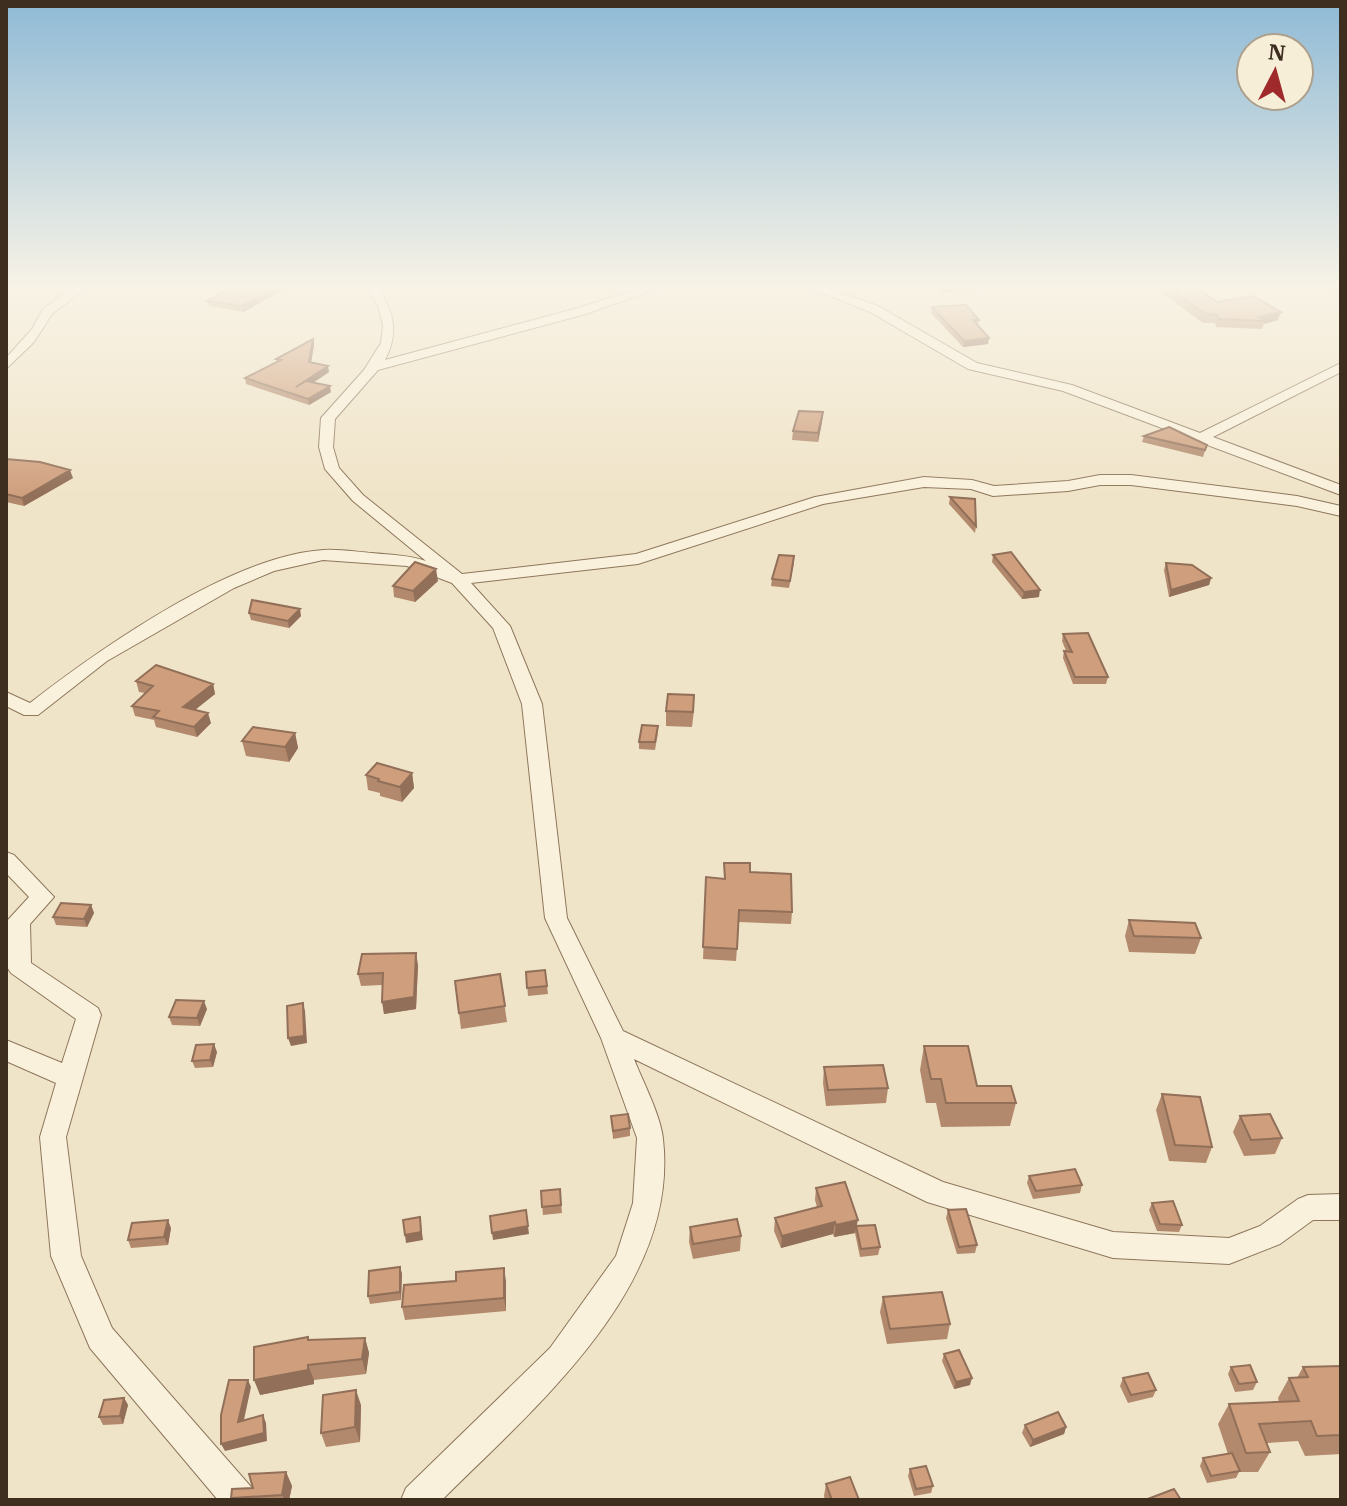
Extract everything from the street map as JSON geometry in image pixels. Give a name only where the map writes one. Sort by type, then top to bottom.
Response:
[{"type":"street","points":[[383,355],[378,366],[328,418],[326,447],[332,469],[358,498],[457,579],[501,626],[532,704],[556,918],[614,1038],[650,1138],[647,1203],[628,1262],[561,1359],[418,1500]]},
{"type":"street","points":[[378,366],[418,355]]},
{"type":"street","points":[[954,355],[973,366],[1067,388],[1341,490]]},
{"type":"street","points":[[1200,438],[1341,367]]},
{"type":"street","points":[[6,698],[31,711],[101,657],[228,584],[269,567],[323,555],[410,561],[457,579],[542,572],[638,559],[820,500],[924,482],[972,485],[993,491],[1068,486],[1100,480],[1131,480],[1297,501],[1341,511]]},
{"type":"street","points":[[6,860],[43,897],[18,922],[19,967],[89,1015],[53,1137],[66,1256],[101,1338],[240,1500]]},
{"type":"street","points":[[614,1038],[937,1193],[1113,1245],[1229,1251],[1270,1235],[1308,1208],[1341,1207]]},
{"type":"street","points":[[6,1050],[69,1077]]},
{"type":"building","points":[[283,355],[310,355],[309,362],[328,366],[296,387],[306,381],[330,386],[308,399],[245,378],[281,360],[276,359]]},
{"type":"building","points":[[799,411],[823,412],[818,433],[793,431]]},
{"type":"building","points":[[1169,427],[1207,445],[1205,450],[1144,436]]},
{"type":"building","points":[[6,459],[40,462],[70,470],[22,498],[6,494]]},
{"type":"building","points":[[950,497],[975,499],[976,526]]},
{"type":"building","points":[[1011,552],[1040,590],[1024,592],[993,555]]},
{"type":"building","points":[[779,555],[794,556],[790,581],[772,579]]},
{"type":"building","points":[[415,562],[436,569],[413,591],[393,586]]},
{"type":"building","points":[[1166,563],[1192,565],[1211,578],[1171,590]]},
{"type":"building","points":[[252,600],[300,609],[288,621],[249,613]]},
{"type":"building","points":[[1088,633],[1108,677],[1075,677],[1064,651],[1072,652],[1063,634]]},
{"type":"building","points":[[156,665],[213,684],[183,707],[208,713],[194,727],[153,717],[159,711],[132,706],[153,686],[136,681]]},
{"type":"building","points":[[668,694],[694,695],[693,712],[666,711]]},
{"type":"building","points":[[642,725],[658,726],[655,742],[639,742]]},
{"type":"building","points":[[253,727],[295,733],[285,747],[242,741]]},
{"type":"building","points":[[377,763],[412,773],[400,787],[378,781],[366,775]]},
{"type":"building","points":[[724,863],[750,863],[750,872],[791,874],[792,912],[739,910],[737,949],[703,947],[706,877],[725,879]]},
{"type":"building","points":[[61,903],[91,905],[84,919],[53,917]]},
{"type":"building","points":[[1129,920],[1195,923],[1201,938],[1134,936]]},
{"type":"building","points":[[416,953],[414,997],[382,1002],[383,973],[358,974],[362,954]]},
{"type":"building","points":[[545,970],[547,986],[527,988],[526,972]]},
{"type":"building","points":[[500,974],[505,1006],[459,1013],[455,981]]},
{"type":"building","points":[[176,1000],[204,1001],[197,1018],[169,1017]]},
{"type":"building","points":[[303,1003],[304,1036],[288,1038],[287,1006]]},
{"type":"building","points":[[214,1044],[210,1060],[192,1061],[196,1045]]},
{"type":"building","points":[[924,1046],[968,1046],[977,1086],[1011,1086],[1016,1103],[946,1103],[941,1079],[931,1079]]},
{"type":"building","points":[[883,1065],[888,1088],[828,1090],[824,1067]]},
{"type":"building","points":[[1162,1094],[1200,1097],[1212,1147],[1175,1145]]},
{"type":"building","points":[[628,1114],[630,1128],[613,1131],[611,1116]]},
{"type":"building","points":[[1270,1114],[1282,1138],[1251,1140],[1240,1116]]},
{"type":"building","points":[[1075,1169],[1082,1185],[1036,1191],[1029,1176]]},
{"type":"building","points":[[845,1182],[858,1220],[836,1225],[835,1222],[782,1236],[775,1218],[822,1206],[816,1188]]},
{"type":"building","points":[[560,1189],[561,1205],[542,1207],[541,1191]]},
{"type":"building","points":[[1173,1201],[1182,1225],[1160,1224],[1152,1203]]},
{"type":"building","points":[[966,1209],[977,1245],[959,1247],[948,1210]]},
{"type":"building","points":[[526,1210],[528,1226],[492,1233],[490,1216]]},
{"type":"building","points":[[420,1217],[421,1232],[405,1235],[403,1220]]},
{"type":"building","points":[[737,1219],[741,1236],[693,1244],[690,1227]]},
{"type":"building","points":[[168,1220],[164,1237],[128,1240],[132,1223]]},
{"type":"building","points":[[875,1225],[880,1247],[861,1249],[856,1226]]},
{"type":"building","points":[[400,1267],[400,1292],[368,1296],[369,1271]]},
{"type":"building","points":[[504,1268],[504,1298],[402,1307],[404,1285],[456,1281],[456,1272]]},
{"type":"building","points":[[942,1292],[950,1324],[890,1329],[883,1297]]},
{"type":"building","points":[[308,1337],[308,1340],[365,1338],[362,1359],[308,1365],[308,1370],[254,1380],[254,1347]]},
{"type":"building","points":[[959,1350],[972,1378],[956,1382],[944,1354]]},
{"type":"building","points":[[1250,1365],[1257,1382],[1239,1384],[1231,1367]]},
{"type":"building","points":[[1340,1366],[1341,1435],[1317,1436],[1311,1421],[1259,1424],[1270,1452],[1246,1453],[1229,1404],[1299,1401],[1289,1378],[1308,1377],[1303,1367]]},
{"type":"building","points":[[1148,1373],[1156,1390],[1131,1395],[1123,1378]]},
{"type":"building","points":[[229,1380],[248,1380],[238,1422],[263,1415],[264,1433],[221,1444],[221,1415]]},
{"type":"building","points":[[356,1390],[355,1427],[321,1433],[323,1395]]},
{"type":"building","points":[[124,1398],[120,1416],[99,1417],[104,1400]]},
{"type":"building","points":[[1058,1412],[1066,1427],[1033,1440],[1025,1425]]},
{"type":"building","points":[[1232,1453],[1240,1471],[1211,1476],[1203,1458]]},
{"type":"building","points":[[926,1466],[933,1486],[916,1489],[910,1469]]},
{"type":"building","points":[[286,1472],[282,1495],[231,1498],[232,1489],[253,1488],[249,1474]]},
{"type":"building","points":[[850,1477],[859,1500],[832,1500],[826,1484]]},
{"type":"building","points":[[1174,1489],[1181,1500],[1145,1500]]}]
